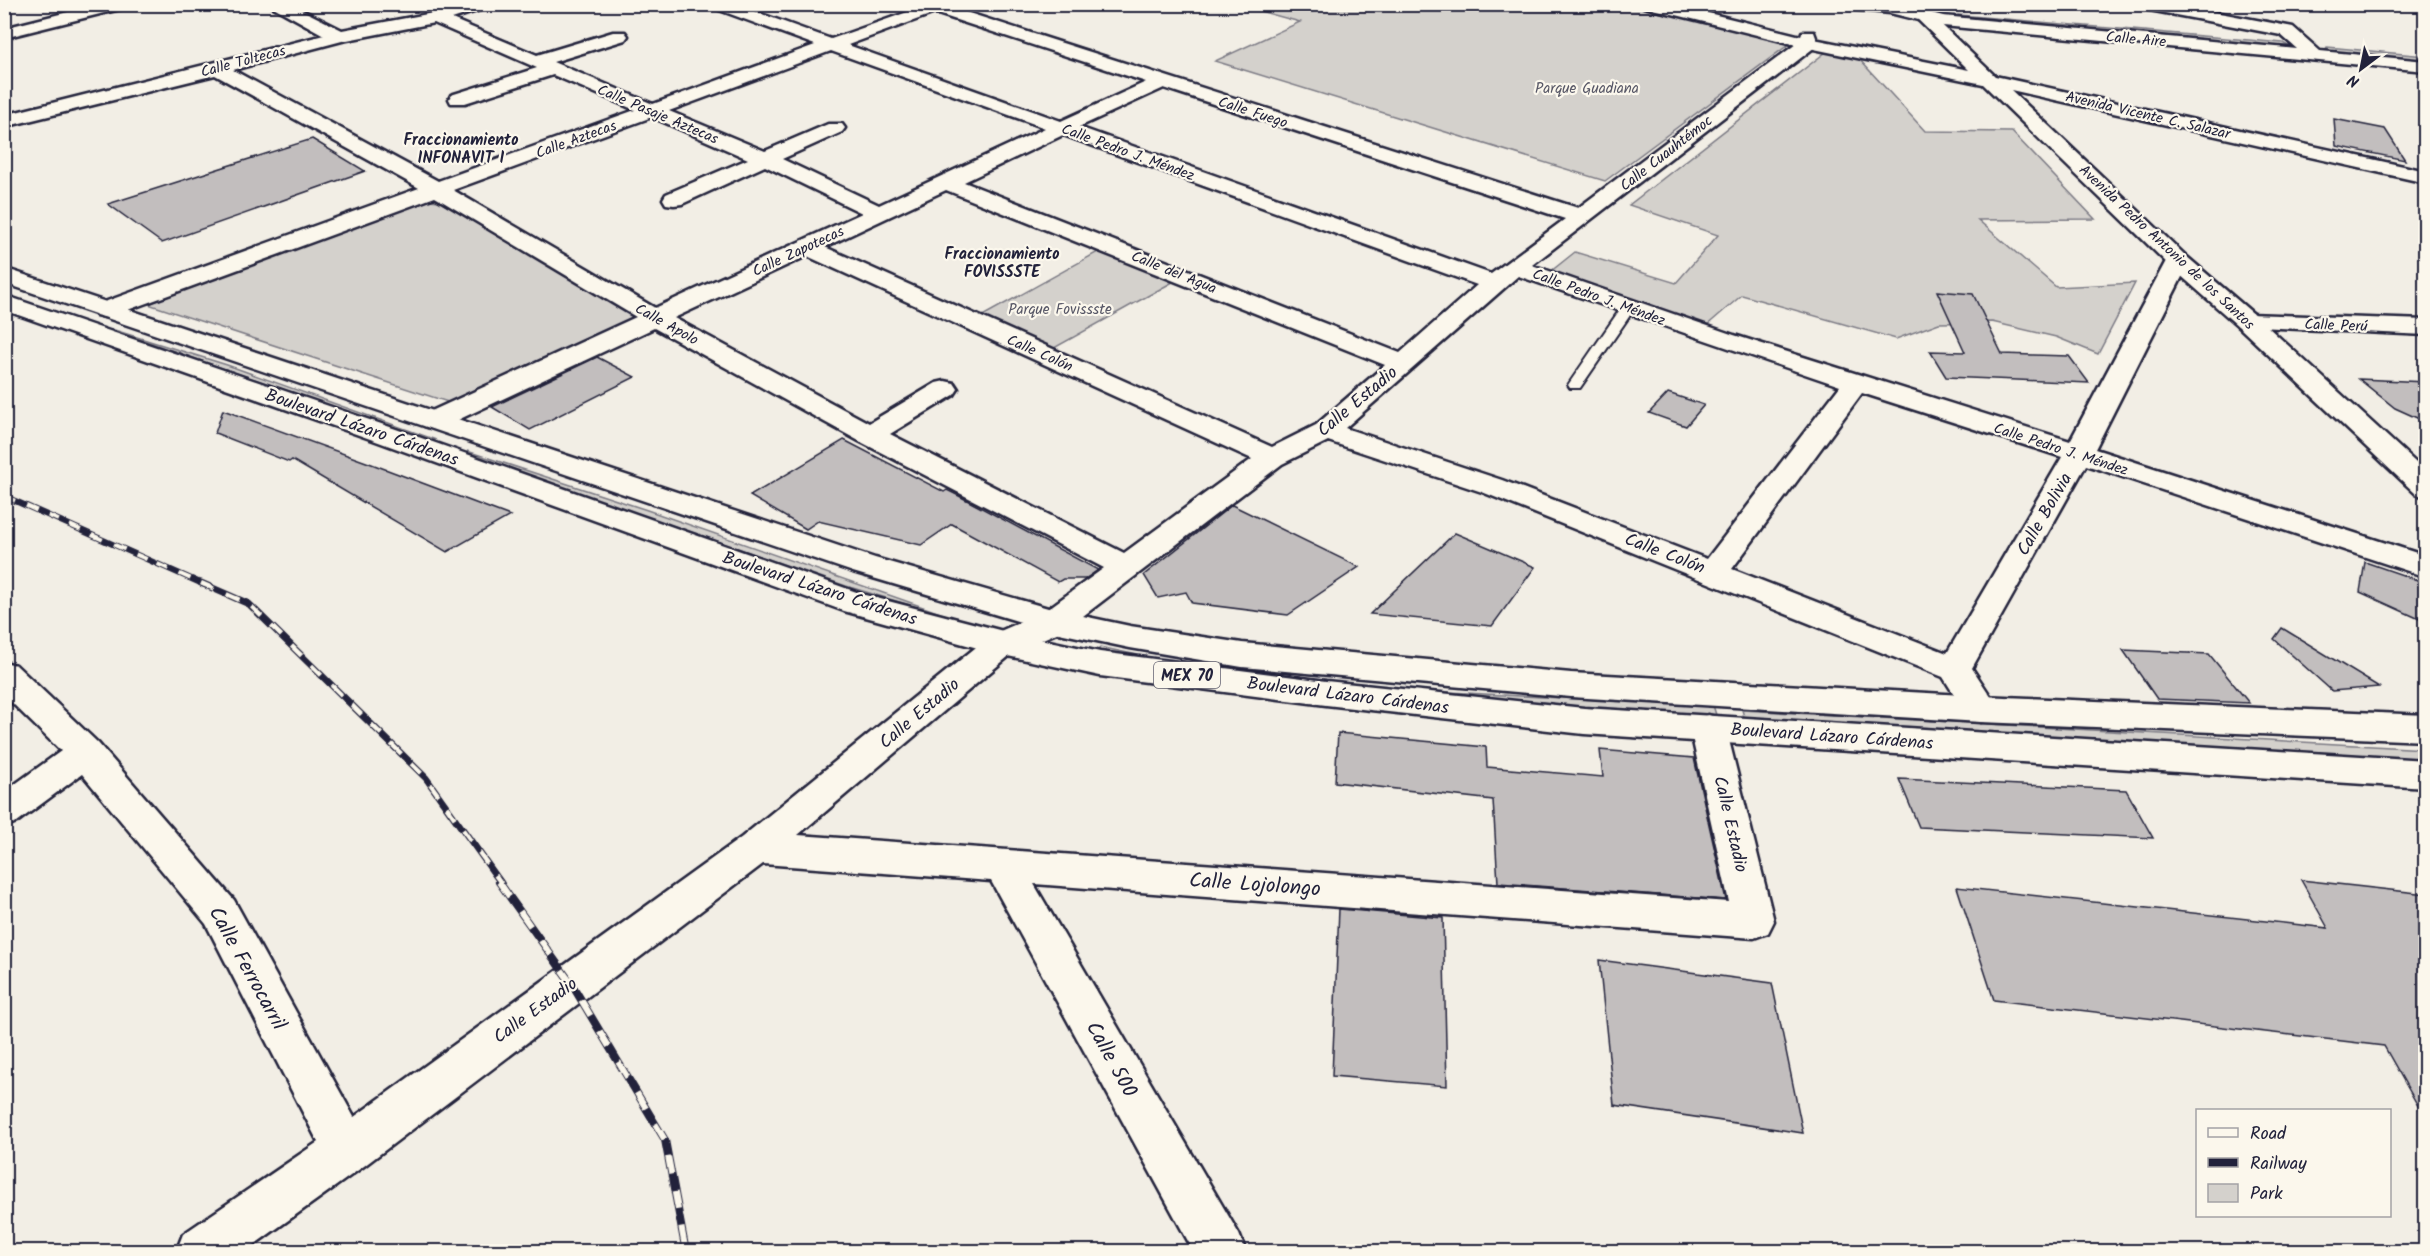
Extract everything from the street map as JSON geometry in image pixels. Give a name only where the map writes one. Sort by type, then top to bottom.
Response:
[{"type":"street","points":[[4,33],[122,4]]},
{"type":"street","points":[[276,4],[340,36]]},
{"type":"street","name":"Calle Toltecas","points":[[8,117],[217,69],[438,12],[483,4]]},
{"type":"street","name":"Calle Pedro J. Méndez","points":[[717,4],[1061,128],[1505,275],[1628,308],[1855,384],[2426,567]]},
{"type":"street","name":"Avenida Vicente C. Salazar","points":[[1650,4],[1809,39]]},
{"type":"street","name":"Avenida Vicente C. Salazar","points":[[1676,4],[1871,54],[2426,177]]},
{"type":"street","name":"Calle Aire","points":[[1848,4],[1935,9],[2426,51]]},
{"type":"street","points":[[2144,4],[2287,31],[2316,56]]},
{"type":"street","name":"Calle Aztecas","points":[[105,310],[833,45],[934,6]]},
{"type":"street","name":"Calle Fuego","points":[[934,6],[1161,82],[1582,217]]},
{"type":"street","name":"Calle Aire","points":[[1915,8],[1955,22],[2426,66]]},
{"type":"street","name":"Avenida Pedro Antonio de los Santos","points":[[1915,8],[2178,261],[2247,321],[2426,488]]},
{"type":"street","name":"Calle Pasaje Aztecas","points":[[438,12],[544,65],[766,159],[879,213]]},
{"type":"street","points":[[477,109],[458,99],[619,36]]},
{"type":"street","name":"Calle Cuauhtémoc","points":[[1505,275],[1809,39]]},
{"type":"street","name":"Calle Apolo","points":[[217,69],[436,189],[653,317],[869,435],[1125,566]]},
{"type":"street","name":"Calle Zapotecas","points":[[435,420],[1161,82]]},
{"type":"street","points":[[674,199],[835,128]]},
{"type":"street","name":"Calle del Agua","points":[[945,182],[1403,363]]},
{"type":"street","name":"Calle Colón","points":[[807,248],[1272,458]]},
{"type":"street","name":"Calle Bolivia","points":[[1955,669],[2078,454],[2178,261]]},
{"type":"street","name":"Boulevard Lázaro Cárdenas","points":[[4,275],[864,565],[1054,621],[1130,637],[1253,656],[1571,685],[1980,710],[2426,728]]},
{"type":"street","name":"Calle Estadio","points":[[346,1150],[571,983],[618,952],[756,848],[1003,643],[1054,621],[1272,458],[1326,431],[1505,275]]},
{"type":"street","name":"Boulevard Lázaro Cárdenas","points":[[4,302],[383,434],[855,603],[1003,643],[1100,664],[1326,693],[1584,721],[2426,774]]},
{"type":"street","name":"Calle Perú","points":[[2247,321],[2426,328]]},
{"type":"street","points":[[1714,572],[1855,384]]},
{"type":"street","points":[[869,435],[945,389]]},
{"type":"street","name":"Calle Colón","points":[[1326,431],[1492,486],[1955,669]]},
{"type":"street","points":[[1955,669],[1980,710]]},
{"type":"street","name":"Calle Ferrocarril","points":[[4,674],[85,753],[220,912],[346,1150]]},
{"type":"street","name":"Calle Estadio","points":[[1708,728],[1754,921]]},
{"type":"street","points":[[4,812],[85,753]]},
{"type":"street","name":"Calle Lojolongo","points":[[756,848],[1754,921]]},
{"type":"street","name":"Calle 500","points":[[1003,866],[1221,1251]]},
{"type":"street","points":[[201,1251],[346,1150]]},
{"type":"lane","points":[[1575,385],[1628,308]]},
{"type":"green space","name":"Parque Guadiana","points":[[1234,4],[1635,5],[1778,37],[1788,45],[1605,181],[1215,61],[1300,22]]},
{"type":"green space","points":[[1959,15],[2283,43],[2290,47],[2288,49],[1963,18]]},
{"type":"green space","points":[[2327,47],[2425,56],[2425,61],[2333,52],[2326,50]]},
{"type":"green space","points":[[1826,52],[1858,58],[1925,131],[2012,132],[2095,219],[1978,220],[2056,287],[2135,283],[2098,354],[2056,337],[1992,322],[1939,323],[1896,339],[1742,295],[1705,327],[1550,272],[1575,252],[1676,283],[1718,235],[1629,205]]},
{"type":"green space","points":[[429,200],[439,201],[638,319],[457,405],[148,304],[403,207]]},
{"type":"green space","name":"Parque Fovissste","points":[[1105,248],[1180,278],[1047,352],[977,319]]},
{"type":"green space","points":[[111,329],[227,365],[436,440],[371,420]]},
{"type":"green space","points":[[467,451],[647,510],[963,621],[846,586],[504,467]]},
{"type":"green space","points":[[1100,647],[1233,671],[1134,658],[1098,651]]},
{"type":"green space","points":[[1286,678],[1482,694],[1713,705],[1716,715],[1460,700]]},
{"type":"green space","points":[[1742,710],[2425,749],[2425,759],[1745,720]]},
{"type":"building","points":[[2334,119],[2385,129],[2405,160],[2336,146]]},
{"type":"building","points":[[312,139],[365,171],[162,243],[108,204]]},
{"type":"building","points":[[1937,291],[1973,294],[2002,354],[2069,356],[2089,383],[1946,377],[1930,351],[1965,352]]},
{"type":"building","points":[[597,357],[635,377],[530,430],[492,407]]},
{"type":"building","points":[[2359,379],[2426,382],[2426,422],[2395,408]]},
{"type":"building","points":[[1668,393],[1704,405],[1686,426],[1649,413]]},
{"type":"building","points":[[223,410],[510,516],[447,552],[292,460],[289,462],[215,433]]},
{"type":"building","points":[[844,440],[944,492],[947,490],[961,497],[1098,570],[1085,579],[1063,579],[1058,582],[952,524],[921,545],[818,521],[806,529],[750,496]]},
{"type":"building","points":[[1232,505],[1359,567],[1288,615],[1192,603],[1186,592],[1158,598],[1144,575]]},
{"type":"building","points":[[1455,533],[1535,567],[1492,626],[1370,614]]},
{"type":"building","points":[[2365,562],[2426,583],[2426,622],[2360,592]]},
{"type":"building","points":[[2282,628],[2379,687],[2332,691],[2274,639]]},
{"type":"building","points":[[2123,650],[2209,654],[2249,703],[2157,699]]},
{"type":"building","points":[[1338,733],[1486,747],[1487,767],[1603,777],[1600,750],[1694,758],[1726,900],[1498,883],[1493,800],[1335,782]]},
{"type":"building","points":[[1899,779],[2126,790],[2153,838],[1919,827]]},
{"type":"building","points":[[2301,880],[2426,894],[2426,1120],[2384,1046],[1994,1000],[1957,887],[2328,928]]},
{"type":"building","points":[[1339,909],[1443,918],[1447,1086],[1332,1076]]},
{"type":"building","points":[[1599,960],[1772,983],[1803,1133],[1614,1105]]},
{"type":"railway","points":[[4,496],[205,585]]},
{"type":"railway","points":[[201,583],[249,604],[426,778],[501,883]]},
{"type":"railway","points":[[499,882],[571,983],[665,1140],[686,1252]]},
{"type":"district","name":"Fraccionamiento INFONAVIT I","points":[[461,148]]},
{"type":"district","name":"Fraccionamiento FOVISSSTE","points":[[1002,262]]}]
